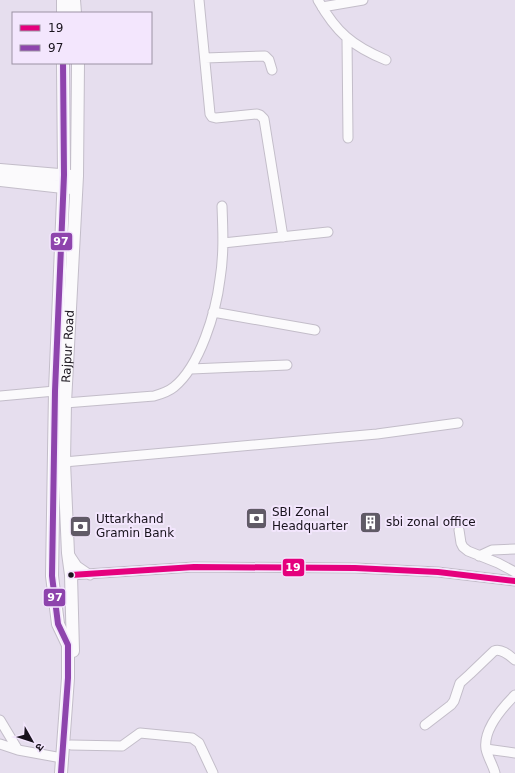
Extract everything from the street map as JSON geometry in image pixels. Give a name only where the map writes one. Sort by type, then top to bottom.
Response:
[{"type":"main road","points":[[62,0],[63,12]]},
{"type":"main road","points":[[74,0],[75,12]]},
{"type":"main road","name":"Rajpur Road","points":[[61,773],[68,678],[68,646],[58,624],[53,571],[55,391],[64,181],[63,64]]},
{"type":"main road","name":"Rajpur Road","points":[[68,773],[71,746],[73,670],[71,576],[68,553],[64,462],[65,403],[77,182],[78,64]]},
{"type":"main road","points":[[0,170],[64,181]]},
{"type":"main road","points":[[0,180],[77,182]]},
{"type":"main road","points":[[53,571],[58,566],[63,565],[71,576],[66,588],[61,588],[54,584]]},
{"type":"street","points":[[199,0],[210,114],[212,117],[216,118],[257,114],[264,119],[283,237]]},
{"type":"street","points":[[363,0],[320,4],[334,26],[347,38],[368,52],[386,60]]},
{"type":"street","points":[[347,38],[348,138]]},
{"type":"street","points":[[205,58],[265,56],[269,60],[272,70]]},
{"type":"street","points":[[65,403],[154,396],[173,388],[190,369],[203,342],[213,312],[220,280],[223,243],[222,206]]},
{"type":"street","points":[[223,243],[328,232]]},
{"type":"street","points":[[213,312],[315,330]]},
{"type":"street","points":[[190,369],[287,365]]},
{"type":"street","points":[[0,396],[55,391]]},
{"type":"street","points":[[64,462],[377,434],[458,423]]},
{"type":"street","points":[[459,530],[461,543],[468,551],[498,563],[515,572]]},
{"type":"street","points":[[479,556],[492,550],[515,549]]},
{"type":"street","points":[[68,553],[77,566],[90,575]]},
{"type":"street","points":[[71,576],[194,567],[355,568],[438,572],[515,581]]},
{"type":"street","points":[[425,725],[451,705],[454,701],[460,682],[494,651],[501,651],[515,660]]},
{"type":"street","points":[[495,773],[486,749],[488,736],[495,720],[515,695]]},
{"type":"street","points":[[0,720],[18,750]]},
{"type":"street","points":[[71,746],[122,746],[140,733],[192,738],[199,743],[213,773]]},
{"type":"street","points":[[0,744],[18,750],[62,758]]},
{"type":"street","points":[[486,749],[515,753]]},
{"type":"transit line","name":"97","points":[[61,773],[68,678],[68,645],[58,624],[52,576],[55,391],[64,175],[63,64]]},
{"type":"transit line","name":"19","points":[[71,575],[194,567],[355,568],[438,572],[515,581]]},
{"type":"place","name":"SBI Zonal Headquarter","points":[[257,519]]},
{"type":"place","name":"sbi zonal office","points":[[370,522]]},
{"type":"place","name":"Uttarkhand Gramin Bank","points":[[81,526]]}]
